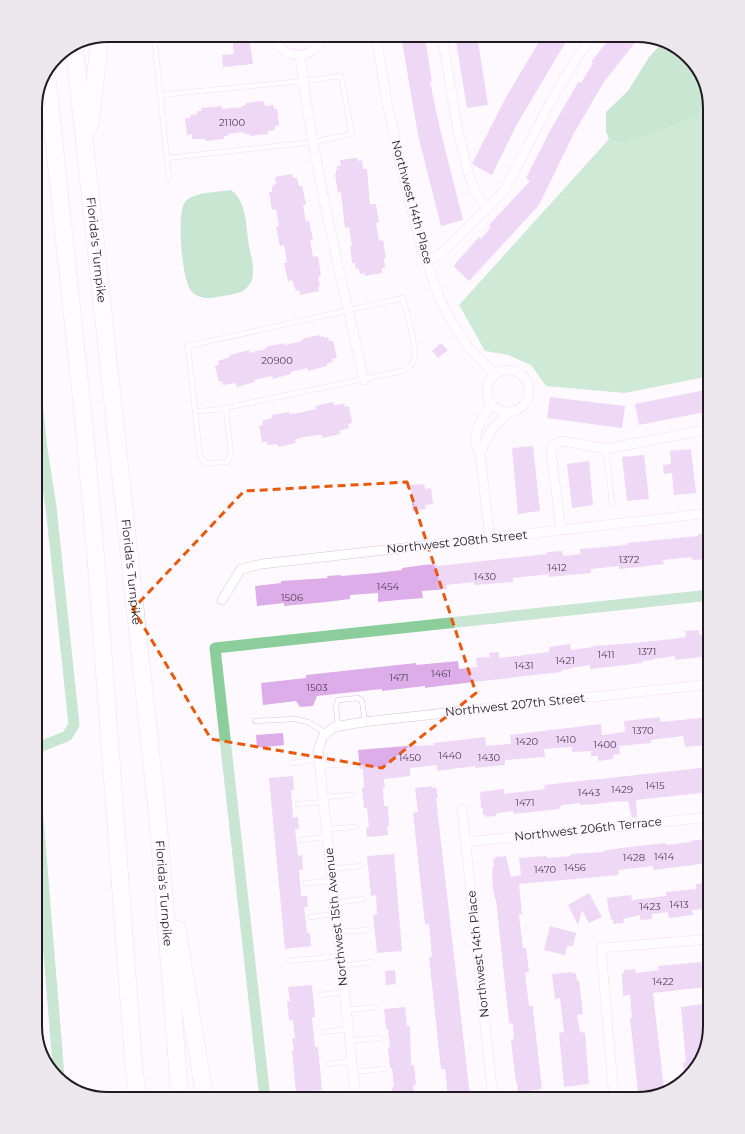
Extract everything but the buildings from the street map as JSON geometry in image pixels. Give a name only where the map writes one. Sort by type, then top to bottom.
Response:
[{"type":"highway","points":[[86,153],[100,43]]},
{"type":"highway","name":"Florida's Turnpike","points":[[75,51],[158,820],[179,1092]]},
{"type":"highway","points":[[48,81],[85,434],[137,1092]]},
{"type":"highway","points":[[158,820],[204,1092]]},
{"type":"highway","points":[[133,1092],[134,1068]]},
{"type":"street","points":[[276,42],[280,48],[287,53],[300,55],[312,51],[319,42]]},
{"type":"street","name":"Northwest 14th Place","points":[[377,42],[387,102],[404,180],[421,244],[439,298],[468,347],[495,374]]},
{"type":"street","points":[[443,42],[457,126],[469,175],[475,191],[487,209]]},
{"type":"street","points":[[427,261],[444,251],[504,191],[551,101],[573,64],[589,42]]},
{"type":"street","points":[[300,55],[313,142],[364,380]]},
{"type":"street","points":[[514,370],[526,379],[529,386],[529,393],[523,406],[517,410],[503,412],[496,409],[491,404],[487,392],[490,379],[495,374],[500,371],[514,370]]},
{"type":"street","points":[[490,539],[480,454],[475,440],[478,426],[491,404]]},
{"type":"street","points":[[480,454],[491,430],[510,412]]},
{"type":"street","points":[[561,530],[551,452],[553,445],[564,441],[606,449],[703,430]]},
{"type":"street","name":"Northwest 208th Street","points":[[222,600],[241,569],[262,564],[703,514]]},
{"type":"street","name":"Northwest 207th Street","points":[[324,734],[334,727],[365,722],[703,685]]},
{"type":"street","name":"Northwest 15th Avenue","points":[[324,734],[318,751],[350,1041],[353,1092]]},
{"type":"street","name":"Northwest 14th Place","points":[[462,809],[467,842],[492,1092]]},
{"type":"street","name":"Northwest 206th Terrace","points":[[467,842],[703,818]]},
{"type":"street","points":[[613,1092],[601,948],[703,940]]},
{"type":"lane","points":[[155,42],[169,178]]},
{"type":"lane","points":[[160,95],[340,76],[352,134],[313,142],[167,158]]},
{"type":"lane","points":[[195,411],[226,408],[404,371],[410,366],[414,358],[415,349],[403,298],[188,346],[195,411],[200,457],[206,463],[227,462],[230,454],[226,408]]},
{"type":"lane","points":[[606,449],[612,504]]},
{"type":"lane","points":[[338,726],[336,706],[338,700],[358,698],[362,701],[365,722]]},
{"type":"lane","points":[[255,721],[294,718],[308,722],[324,734]]},
{"type":"lane","points":[[292,762],[348,764]]},
{"type":"lane","points":[[298,804],[351,795]]},
{"type":"lane","points":[[300,840],[356,827]]},
{"type":"lane","points":[[331,869],[361,866]]},
{"type":"lane","points":[[306,883],[332,881]]},
{"type":"lane","points":[[335,902],[363,900]]},
{"type":"lane","points":[[310,917],[336,914]]},
{"type":"lane","points":[[338,932],[367,930]]},
{"type":"lane","points":[[288,961],[340,956]]},
{"type":"lane","points":[[342,966],[371,962]]},
{"type":"lane","points":[[320,995],[344,992]]},
{"type":"lane","points":[[346,1010],[376,1007]]},
{"type":"lane","points":[[324,1032],[348,1029]]},
{"type":"lane","points":[[350,1041],[379,1038]]},
{"type":"lane","points":[[328,1064],[352,1061]]},
{"type":"lane","points":[[353,1072],[384,1069]]},
{"type":"highlighted area","points":[[407,482],[476,693],[382,768],[211,739],[133,609],[244,491]]},
{"type":"shaded area","points":[[659,46],[670,51],[684,61],[694,75],[701,91],[703,112],[696,117],[641,137],[618,143],[609,139],[606,132],[606,112],[628,91],[649,57]]},
{"type":"shaded area","points":[[703,112],[703,377],[625,393],[546,386],[531,365],[508,355],[485,351],[459,305],[609,139],[618,143],[696,117]]},
{"type":"shaded area","points":[[231,190],[240,201],[245,215],[253,264],[251,282],[244,290],[240,292],[218,297],[204,298],[191,291],[185,274],[181,246],[182,209],[185,202],[194,196]]},
{"type":"waterway","points":[[42,449],[51,507],[74,725],[67,736],[42,746]]},
{"type":"waterway","points":[[264,1092],[215,648],[703,596]]},
{"type":"waterway","points":[[42,867],[58,1069]]}]
